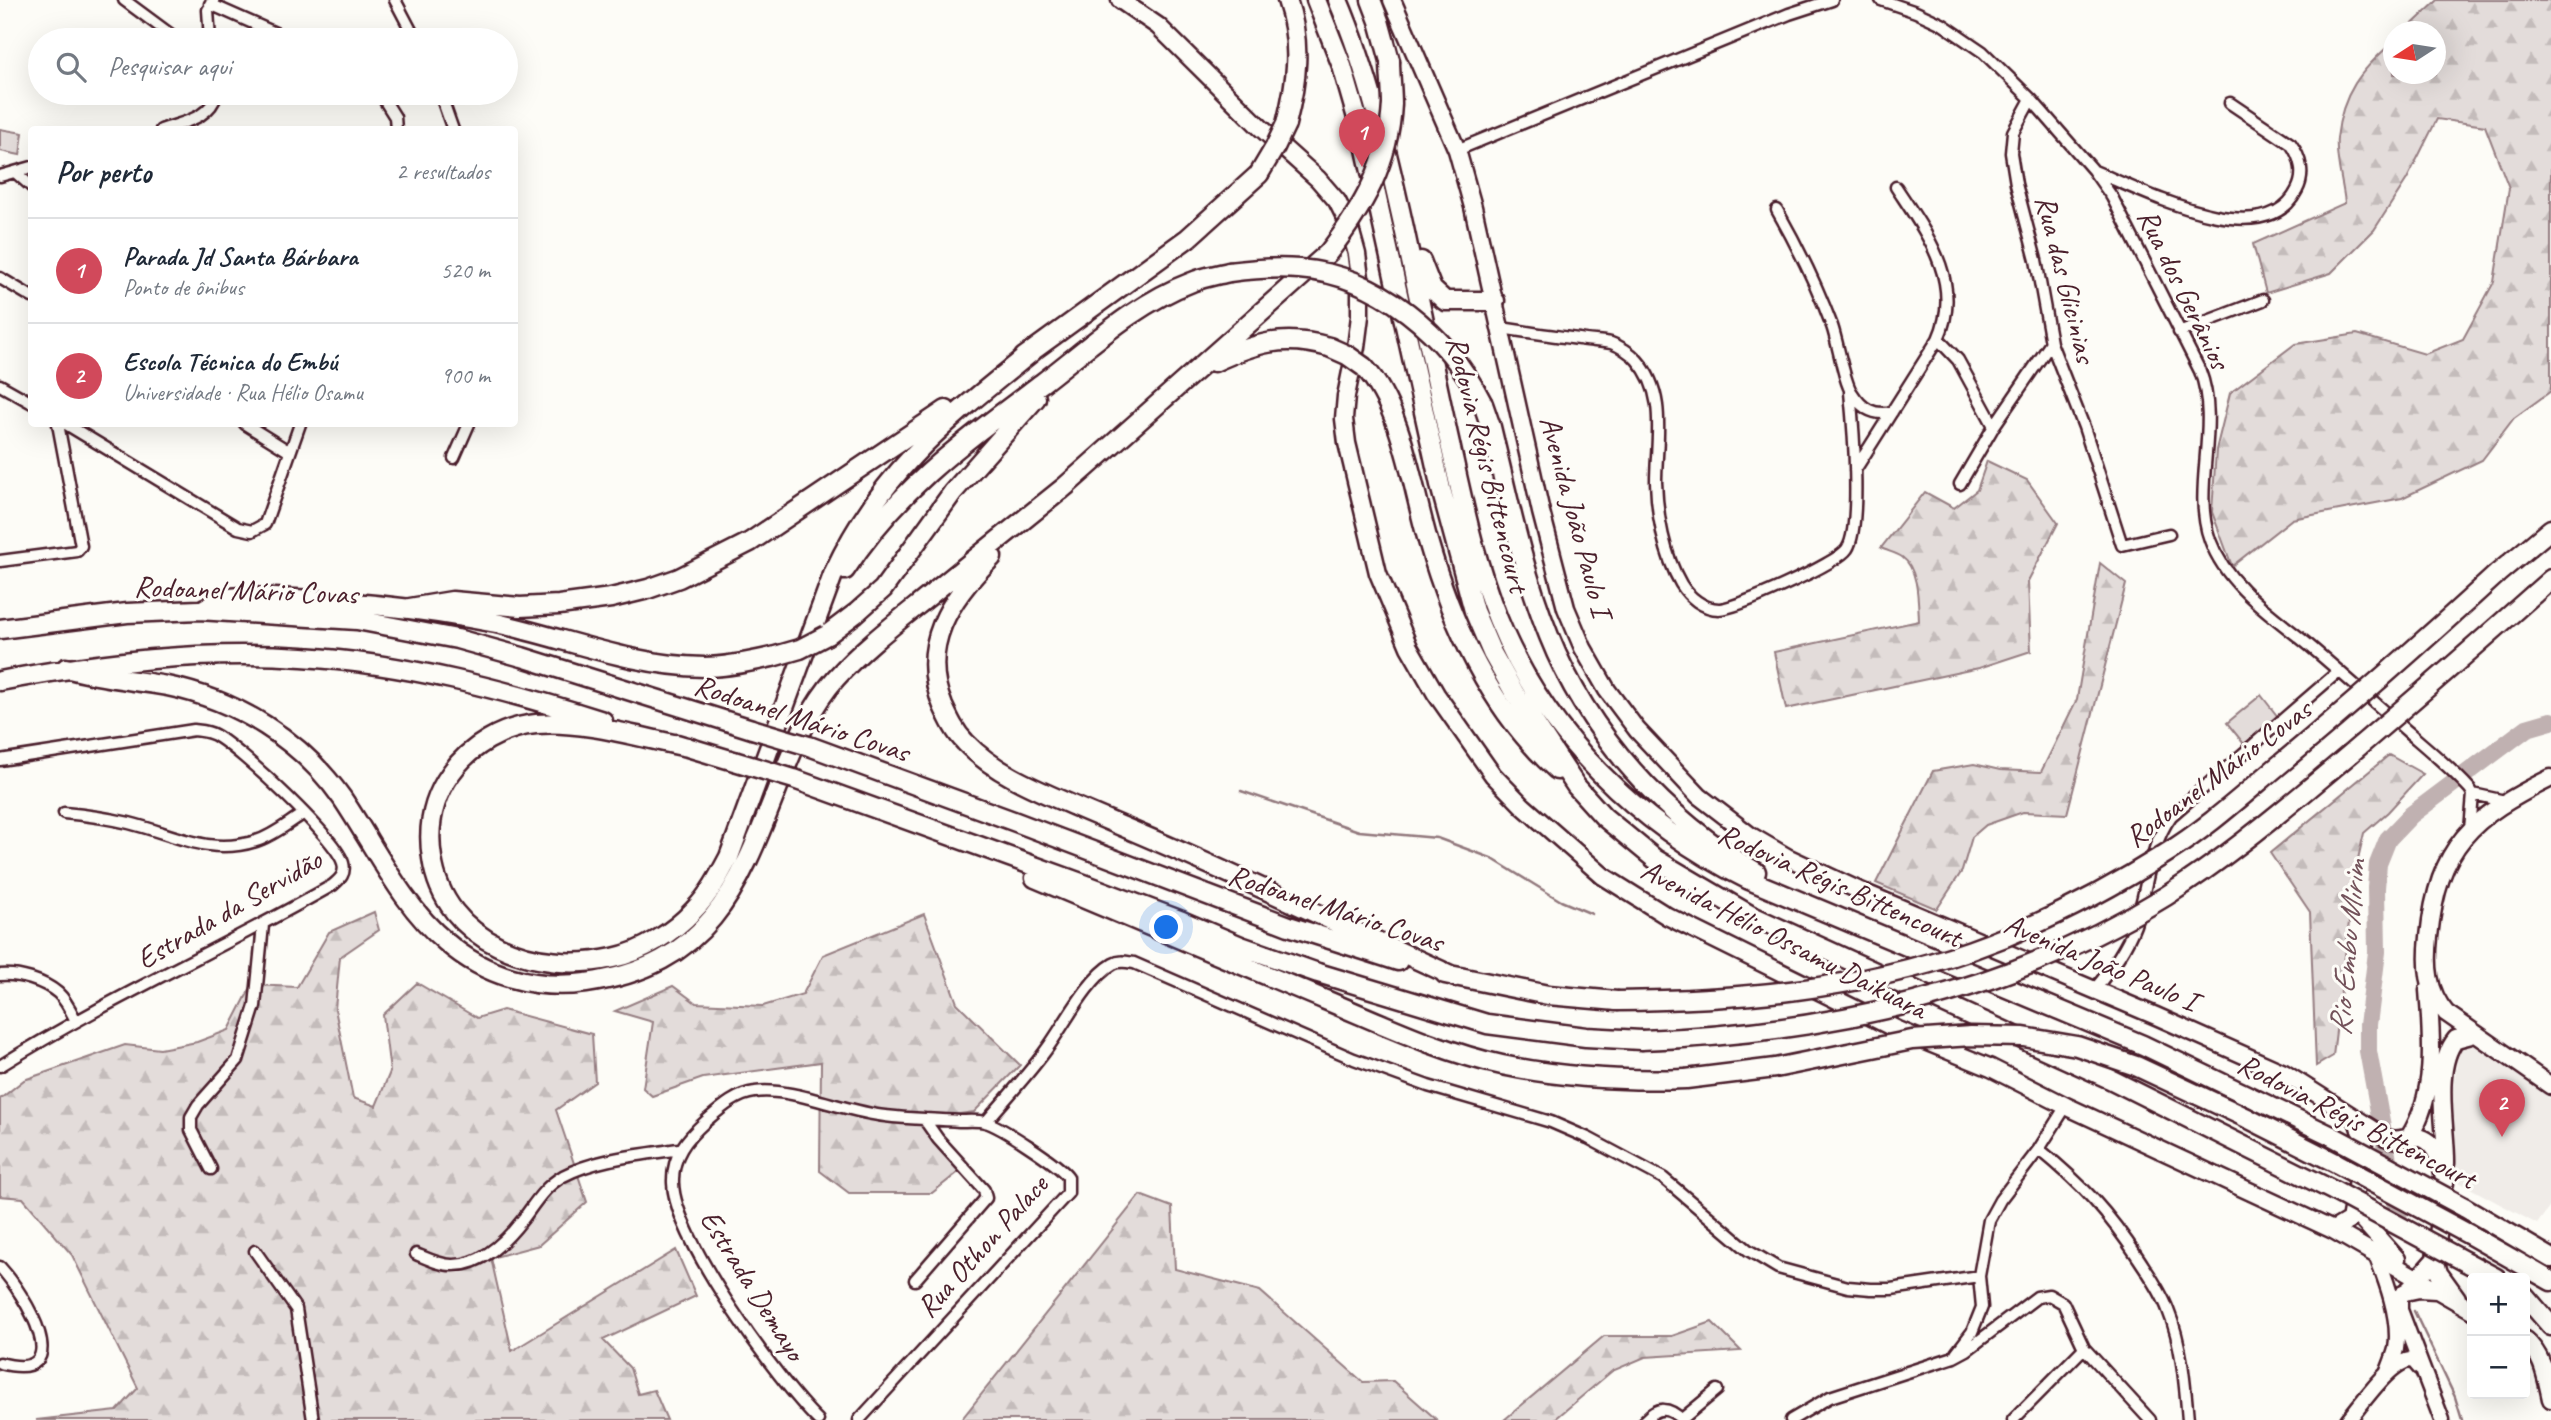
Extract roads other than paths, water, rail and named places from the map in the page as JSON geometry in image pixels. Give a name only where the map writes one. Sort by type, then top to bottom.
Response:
[{"type":"highway","points":[[410,608],[452,601],[520,607],[559,605],[623,595],[679,578],[750,542],[1033,351],[1188,238],[1259,174],[1286,124],[1298,68],[1297,41],[1287,0]]},
{"type":"highway","name":"Rodovia Régis Bittencourt","points":[[1316,0],[1342,66],[1366,149],[1441,489],[1474,611],[1492,653],[1514,692],[1576,786],[1604,817],[1655,859],[1750,915],[2110,1079],[2336,1192],[2487,1273]]},
{"type":"highway","name":"Rodovia Régis Bittencourt","points":[[1338,0],[1371,94],[1389,161],[1468,526],[1498,620],[1524,672],[1551,715],[1614,789],[1647,817],[1712,862],[1749,880],[2143,1045],[2332,1136],[2551,1258]]},
{"type":"highway","points":[[1371,0],[1390,61],[1392,104],[1386,146],[1375,180],[1356,217],[1328,253],[1067,485],[981,568],[959,593],[939,632],[934,673],[938,695],[949,721],[964,742],[1008,775],[1455,977]]},
{"type":"highway","points":[[1389,161],[1425,275],[1432,289],[1445,301],[1495,301]]},
{"type":"highway","points":[[688,747],[556,724],[520,727],[489,739],[458,763],[438,795],[430,825],[434,871],[446,902],[468,927],[502,948],[526,957],[564,964],[614,958],[634,952],[676,926],[694,910],[713,886],[729,857],[822,629],[837,583],[857,552],[901,497],[972,435],[1163,295],[1193,282],[1228,272],[1264,268],[1301,269],[1342,278],[1384,296],[1413,316],[1463,370],[1483,404],[1491,426],[1532,590],[1550,639],[1578,696],[1622,758],[1675,812],[1741,863],[1816,908]]},
{"type":"highway","points":[[1195,371],[1252,346],[1280,340],[1306,340],[1329,347],[1347,355],[1364,368],[1388,402],[1432,555],[1449,607],[1470,654],[1506,713],[1536,752],[1576,786]]},
{"type":"highway","points":[[822,629],[834,572],[848,542],[894,475],[947,421],[1033,351]]},
{"type":"highway","points":[[199,610],[230,598],[241,597],[410,608],[498,624],[585,648],[677,665],[736,665],[772,657],[800,649],[822,629],[856,613],[883,589],[953,492],[1069,362]]},
{"type":"highway","points":[[66,668],[172,687],[207,696],[237,708],[270,728],[320,771],[340,795],[403,892],[446,942],[490,970],[522,982],[554,986],[599,981],[651,967],[673,955],[712,920],[733,891],[750,858],[797,741],[820,698],[836,678],[900,620],[1067,485]]},
{"type":"highway","name":"Rodoanel Mário Covas","points":[[0,629],[127,613],[199,610],[357,620],[457,639],[599,679],[809,746],[1289,926],[1455,977],[1548,995],[1617,1001],[1701,1000],[1812,989],[1907,969],[1972,950],[2049,918],[2167,853],[2215,818],[2363,696],[2497,574],[2551,529]]},
{"type":"highway","name":"Rodoanel Mário Covas","points":[[0,681],[66,668],[197,656],[301,657],[357,662],[477,684],[794,779],[1182,920],[1241,946],[1318,973],[1487,1024],[1533,1031],[1641,1040],[1704,1038],[1822,1023],[1891,1008],[1954,992],[2068,949],[2165,896],[2242,844],[2354,751],[2551,579]]},
{"type":"highway","points":[[930,830],[1122,916],[1442,1047],[1499,1065],[1560,1076],[1619,1081],[1686,1079],[1775,1068],[1912,1040],[1971,1035],[2024,1037],[2077,1046],[2136,1066],[2247,1118],[2338,1164],[2551,1281]]},
{"type":"highway","points":[[2530,1297],[2551,1307]]},
{"type":"highway","points":[[2530,1301],[2551,1326]]},
{"type":"main road","name":"Avenida Hélio Ossamu Daikuara","points":[[1120,0],[1158,26],[1260,127],[1318,179],[1336,201],[1349,225],[1360,278],[1356,346],[1346,396],[1345,419],[1347,443],[1378,573],[1409,647],[1463,735],[1493,775],[1523,806],[1603,876],[1667,916],[1898,1030],[1991,1068],[2066,1106],[2333,1230],[2467,1307]]},
{"type":"main road","name":"Avenida João Paulo I","points":[[1392,0],[1457,150],[1473,207],[1541,512],[1566,608],[1583,648],[1607,690],[1657,752],[1699,796],[1751,836],[1787,857],[2284,1073],[2384,1137],[2425,1140],[2434,1148],[2445,1183]]},
{"type":"main road","points":[[2333,1230],[2348,1222],[2384,1137],[2423,1111],[2432,1055],[2427,974],[2432,906],[2447,861],[2470,830],[2505,801],[2551,778]]},
{"type":"main road","points":[[2427,974],[2438,1003],[2446,1013],[2551,1086]]},
{"type":"main road","points":[[2442,1420],[2400,1310],[2400,1297],[2435,1259],[2445,1183],[2446,1156],[2441,1107],[2448,1054],[2456,1040],[2475,1034]]},
{"type":"main road","points":[[2355,1209],[2375,1252],[2391,1302],[2397,1335],[2396,1350],[2387,1374]]},
{"type":"main road","points":[[2355,1209],[2416,1277]]},
{"type":"main road","name":"Avenida Hélio Ossamu Daikuara","points":[[2435,1259],[2439,1273],[2467,1307]]},
{"type":"main road","points":[[2404,1292],[2436,1290]]},
{"type":"main road","points":[[2530,1345],[2542,1361],[2551,1399]]},
{"type":"main road","points":[[2348,1420],[2387,1374],[2406,1360],[2413,1360],[2420,1367]]},
{"type":"street","points":[[124,0],[162,28]]},
{"type":"street","points":[[395,0],[410,28]]},
{"type":"street","points":[[1457,150],[1789,14],[1832,0]]},
{"type":"street","name":"Rua dos Gerânios","points":[[1881,0],[1916,12],[1962,36],[2011,78],[2093,170],[2112,197],[2206,388],[2208,410],[2205,503],[2206,522],[2213,549],[2226,568],[2269,616],[2302,639],[2339,671],[2458,776],[2472,792]]},
{"type":"street","points":[[209,28],[208,10],[212,2],[266,28]]},
{"type":"street","name":"Rua das Glicinias","points":[[2031,99],[2016,123],[2011,153],[2016,184],[2041,282],[2050,343],[2084,427],[2122,545],[2169,534]]},
{"type":"street","points":[[2093,170],[2178,204],[2222,218],[2254,219],[2278,212],[2299,188],[2301,176],[2297,152],[2291,144],[2230,103]]},
{"type":"street","points":[[172,126],[198,117],[209,110],[211,105]]},
{"type":"street","points":[[387,105],[395,126]]},
{"type":"street","points":[[444,105],[452,126]]},
{"type":"street","points":[[0,175],[28,168]]},
{"type":"street","points":[[15,172],[28,183]]},
{"type":"street","points":[[1855,471],[1938,340],[1947,305],[1945,277],[1938,256],[1896,187]]},
{"type":"street","points":[[1501,328],[1611,344],[1631,353],[1639,362],[1654,391],[1660,417],[1656,480],[1663,535],[1682,585],[1689,595],[1710,608],[1720,609],[1742,604],[1840,557],[1847,550],[1853,529],[1855,471],[1850,392],[1831,323],[1796,244],[1777,210]]},
{"type":"street","points":[[0,278],[28,295]]},
{"type":"street","points":[[2179,332],[2263,300]]},
{"type":"street","points":[[1938,340],[1958,360],[1994,426]]},
{"type":"street","points":[[1960,484],[1994,426],[2050,343]]},
{"type":"street","points":[[0,385],[28,401]]},
{"type":"street","points":[[1850,392],[1871,412],[1892,412]]},
{"type":"street","points":[[0,561],[77,551],[81,542],[59,427]]},
{"type":"street","points":[[71,427],[246,531],[258,529],[265,523],[299,427]]},
{"type":"street","points":[[250,427],[290,452]]},
{"type":"street","points":[[454,458],[468,427]]},
{"type":"street","points":[[2094,990],[2113,965],[2135,924],[2156,843],[2171,816],[2339,671]]},
{"type":"street","name":"Estrada da Servidão","points":[[0,760],[204,731],[212,733],[237,751],[303,814],[337,851],[344,871],[333,886],[263,925],[76,1020],[0,1066]]},
{"type":"street","points":[[2470,830],[2472,792],[2505,801]]},
{"type":"street","points":[[64,813],[129,823],[211,847],[260,840],[303,814]]},
{"type":"street","points":[[211,1169],[191,1130],[191,1117],[198,1105],[238,1060],[255,1006],[263,925]]},
{"type":"street","points":[[416,1254],[452,1265],[478,1259],[505,1240],[538,1197],[565,1175],[580,1168],[626,1157],[679,1149],[697,1129],[733,1101],[752,1092],[787,1093],[850,1111],[986,1122],[1045,1052],[1102,973],[1114,964],[1126,961],[1354,1059],[1428,1086],[1551,1122],[1588,1138],[1663,1178],[1748,1250],[1779,1268],[1829,1283],[1871,1289],[1979,1276]]},
{"type":"street","points":[[0,975],[8,974],[46,984],[59,993],[76,1020]]},
{"type":"street","points":[[1954,1357],[1972,1332],[1982,1307],[1979,1276],[1989,1220],[2066,1106]]},
{"type":"street","points":[[915,1280],[986,1198],[984,1190],[938,1139],[924,1119]]},
{"type":"street","name":"Rua Othon Palace","points":[[859,1420],[1068,1193],[1068,1177],[1059,1166],[986,1122]]},
{"type":"street","name":"Estrada Demayo","points":[[679,1149],[673,1185],[679,1211],[708,1270],[786,1385],[818,1420]]},
{"type":"street","points":[[2039,1149],[2094,1198],[2123,1235],[2160,1291],[2176,1334],[2188,1420]]},
{"type":"street","points":[[255,1251],[296,1309],[313,1420]]},
{"type":"street","points":[[0,1267],[20,1293],[39,1330],[43,1345],[42,1355],[34,1363],[14,1367],[0,1363]]},
{"type":"street","points":[[1791,1420],[1830,1397],[1954,1357],[2030,1302],[2044,1295],[2053,1296],[2063,1303],[2084,1348],[2150,1420]]},
{"type":"street","points":[[2018,1419],[2084,1348]]},
{"type":"street","points":[[1645,1420],[1652,1412],[1660,1409],[1674,1412],[1682,1420],[1717,1390]]},
{"type":"waterway","name":"Rio Embu Mirim","points":[[2399,1220],[2368,1051],[2368,1025],[2377,952],[2378,864],[2388,839],[2411,815],[2527,728],[2551,721]]},
{"type":"waterway","points":[[1241,791],[1359,831],[1437,838],[1491,858],[1561,901],[1592,914]]},
{"type":"waterway","points":[[2414,1311],[2455,1397],[2462,1420]]},
{"type":"place","name":"Parada Jd Santa Bárbara","points":[[1362,167]]},
{"type":"place","name":"Escola Técnica do Embú","points":[[2502,1137]]}]
